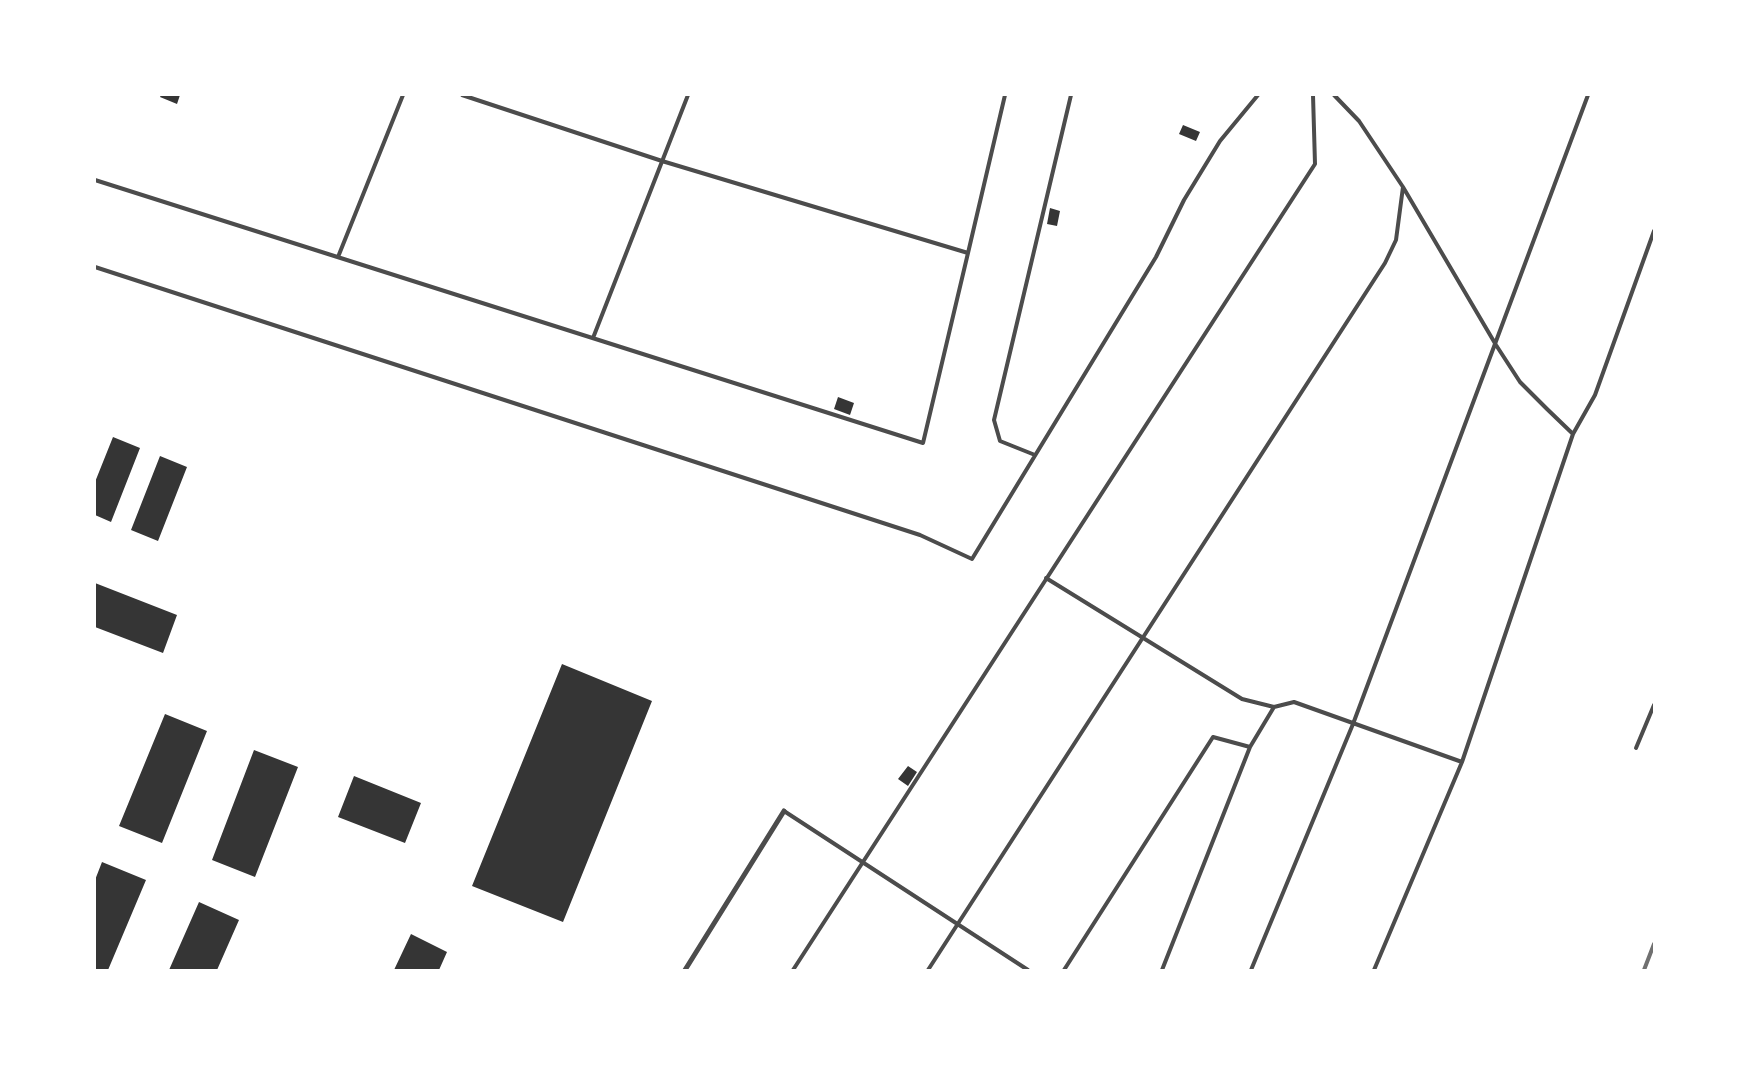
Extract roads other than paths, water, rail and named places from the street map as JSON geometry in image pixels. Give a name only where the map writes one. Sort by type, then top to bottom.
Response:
[{"type":"street","points":[[685,970],[784,811]]},
{"type":"lane","points":[[338,257],[403,95]]},
{"type":"lane","points":[[462,95],[662,161],[968,253]]},
{"type":"lane","points":[[593,338],[688,95]]},
{"type":"lane","points":[[95,180],[923,443],[1005,95]]},
{"type":"lane","points":[[1035,455],[1000,442],[994,420],[1071,95]]},
{"type":"lane","points":[[95,267],[920,535],[972,559],[1156,256],[1184,200],[1220,141],[1258,95]]},
{"type":"lane","points":[[793,970],[1315,164],[1314,95]]},
{"type":"lane","points":[[1334,95],[1359,121],[1403,187],[1496,345],[1520,382],[1573,434]]},
{"type":"lane","points":[[1251,970],[1353,724],[1588,95]]},
{"type":"lane","points":[[928,970],[1385,263],[1396,240],[1403,187]]},
{"type":"lane","points":[[1374,970],[1462,762],[1573,434],[1595,396],[1654,230]]},
{"type":"lane","points":[[1046,578],[1242,699],[1274,707],[1294,702],[1462,762]]},
{"type":"lane","points":[[1636,748],[1654,705]]},
{"type":"lane","points":[[1162,970],[1250,748],[1274,707]]},
{"type":"lane","points":[[1064,970],[1213,737],[1250,748]]},
{"type":"lane","points":[[784,811],[1028,970]]},
{"type":"railway","points":[[1644,970],[1654,944]]}]
